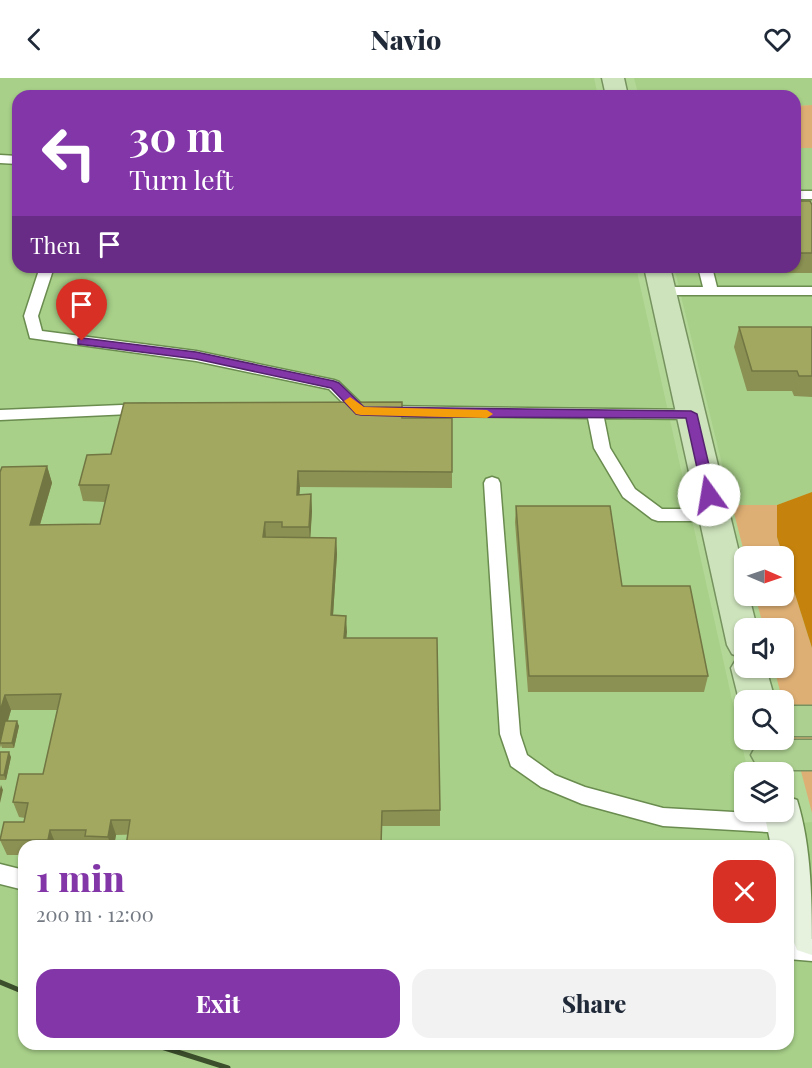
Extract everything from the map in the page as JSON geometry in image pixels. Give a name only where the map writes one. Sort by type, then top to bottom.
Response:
[{"type":"highway","points":[[794,721],[812,721]]},
{"type":"highway","points":[[770,756],[812,755]]},
{"type":"main road","points":[[660,279],[738,618]]},
{"type":"main road","points":[[785,822],[789,840]]},
{"type":"main road","points":[[794,860],[812,936]]},
{"type":"lane","points":[[45,273],[31,316],[35,335],[196,356],[334,385],[361,411]]},
{"type":"lane","points":[[706,273],[711,291]]},
{"type":"lane","points":[[660,279],[711,291],[812,291]]},
{"type":"lane","points":[[0,415],[160,409]]},
{"type":"lane","points":[[340,410],[691,414]]},
{"type":"lane","points":[[596,414],[602,448],[629,493],[658,515],[714,515]]},
{"type":"lane","points":[[492,483],[510,734],[518,760],[548,781],[582,795],[633,810],[663,816],[734,817]]},
{"type":"lane","points":[[0,874],[18,878]]},
{"type":"lane","points":[[794,949],[812,950]]},
{"type":"shaded area","points":[[0,78],[594,78],[597,90],[12,90],[12,273],[637,273],[734,709],[734,750],[743,750],[746,762],[734,762],[734,822],[758,822],[760,828],[812,822],[812,1068],[0,1068]]},
{"type":"shaded area","points":[[634,78],[812,78],[812,105],[801,106],[801,90],[637,90]]},
{"type":"shaded area","points":[[812,105],[812,148],[801,148],[801,106]]},
{"type":"shaded area","points":[[801,148],[812,148],[812,492],[777,505],[732,505],[675,273],[801,273]]},
{"type":"shaded area","points":[[812,492],[812,648],[794,591],[794,546],[780,546],[777,537],[777,505]]},
{"type":"shaded area","points":[[732,505],[777,505],[777,537],[780,546],[742,546]]},
{"type":"shaded area","points":[[794,591],[812,648],[812,813],[794,744],[794,690],[780,690],[777,678],[794,678],[794,618],[761,618],[758,606],[794,606]]},
{"type":"building","points":[[801,201],[810,201],[812,205],[812,253],[801,253]]},
{"type":"building","points":[[739,327],[812,327],[812,376],[799,376],[797,371],[752,371]]},
{"type":"building","points":[[402,402],[402,418],[452,418],[452,472],[298,471],[297,495],[311,494],[309,527],[282,527],[282,522],[265,522],[263,537],[336,538],[331,615],[346,616],[344,638],[437,638],[440,810],[382,811],[381,840],[127,840],[130,820],[111,820],[108,837],[85,836],[86,830],[50,830],[48,840],[0,840],[4,822],[24,822],[28,803],[13,802],[19,774],[43,774],[61,694],[5,695],[0,711],[0,472],[2,467],[47,466],[30,525],[100,524],[109,485],[79,485],[87,455],[111,454],[124,403]]},
{"type":"building","points":[[516,506],[610,506],[622,586],[690,586],[708,676],[529,676]]},
{"type":"building","points":[[5,721],[17,721],[12,743],[0,743]]},
{"type":"building","points":[[0,752],[9,752],[4,775],[0,775]]},
{"type":"railway","points":[[0,982],[18,990]]},
{"type":"railway","points":[[171,1050],[228,1068]]},
{"type":"slow traffic","points":[[350,401],[361,411],[487,414]]},
{"type":"route","points":[[82,341],[196,356],[334,385],[361,411],[691,414],[709,495]]}]
